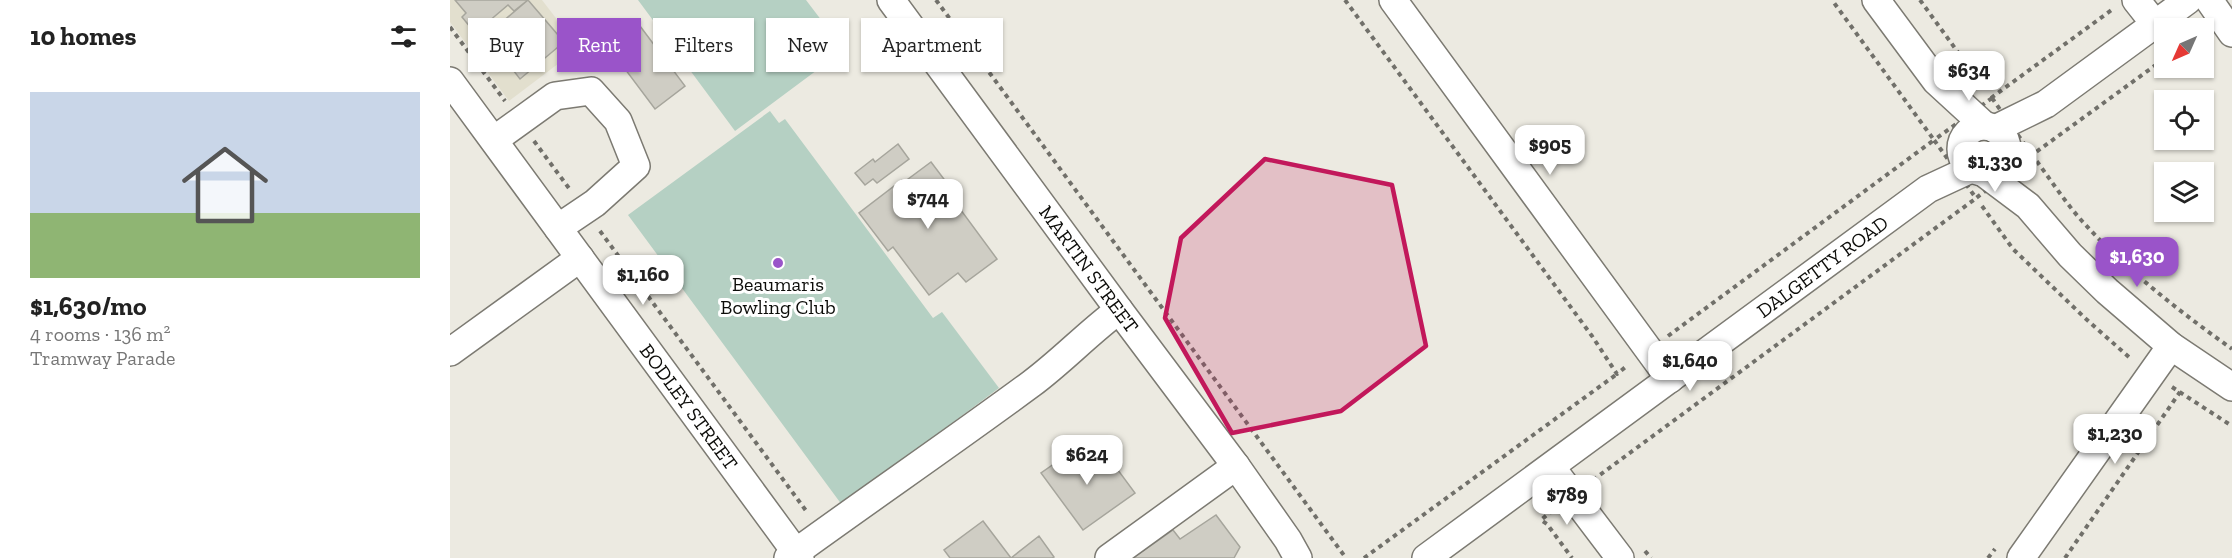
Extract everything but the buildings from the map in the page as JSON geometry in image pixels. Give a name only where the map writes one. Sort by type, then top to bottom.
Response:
[{"type":"street","name":"MARTIN STREET","points":[[891,0],[1236,466],[1297,552]]},
{"type":"street","points":[[1393,0],[1670,379]]},
{"type":"street","points":[[1876,0],[1984,149],[2070,255],[2107,291],[2171,346],[2232,387]]},
{"type":"street","name":"DALGETTY ROAD","points":[[2163,18],[2188,0]]},
{"type":"street","points":[[2209,0],[2232,33]]},
{"type":"street","points":[[2126,4],[2154,23]]},
{"type":"street","name":"DALGETTY ROAD","points":[[1426,558],[2154,25]]},
{"type":"street","name":"BODLEY STREET","points":[[450,81],[795,556]]},
{"type":"street","points":[[494,140],[555,96],[591,91],[618,121],[636,166],[585,210],[558,228]]},
{"type":"street","points":[[450,352],[580,258]]},
{"type":"street","points":[[795,556],[822,533],[1033,382],[1119,310]]},
{"type":"street","points":[[2021,558],[2171,346]]},
{"type":"street","points":[[1109,558],[1236,466]]},
{"type":"street","points":[[1551,466],[1620,558]]},
{"type":"path","points":[[936,0],[1346,558]]},
{"type":"path","points":[[1345,0],[1592,336],[1617,374]]},
{"type":"path","points":[[1364,558],[1934,140],[1832,0]]},
{"type":"path","points":[[1920,0],[1992,98],[2126,4]]},
{"type":"path","points":[[450,27],[822,533]]},
{"type":"path","points":[[2154,66],[2032,155],[2081,221],[2121,261],[2180,312],[2232,349]]},
{"type":"path","points":[[1592,481],[1976,198],[2013,249],[2085,318],[2134,361],[2232,426]]},
{"type":"path","points":[[2065,558],[2180,392]]},
{"type":"highlighted area","points":[[1265,159],[1392,185],[1426,346],[1341,411],[1232,433],[1165,318],[1181,238]]},
{"type":"shaded area","points":[[450,0],[542,0],[557,19],[557,65],[509,101],[487,72],[545,72],[545,18],[468,18],[468,46],[450,22]]},
{"type":"green space","points":[[638,0],[806,0],[820,18],[766,18],[766,72],[814,72],[735,131],[691,72],[754,72],[754,18],[653,18],[653,20]]},
{"type":"green space","name":"Beaumaris Bowling Club","points":[[770,111],[779,123],[785,119],[933,318],[942,312],[999,388],[842,505],[628,215]]},
{"type":"place","name":"Beaumaris Bowling Club","points":[[778,263]]}]
